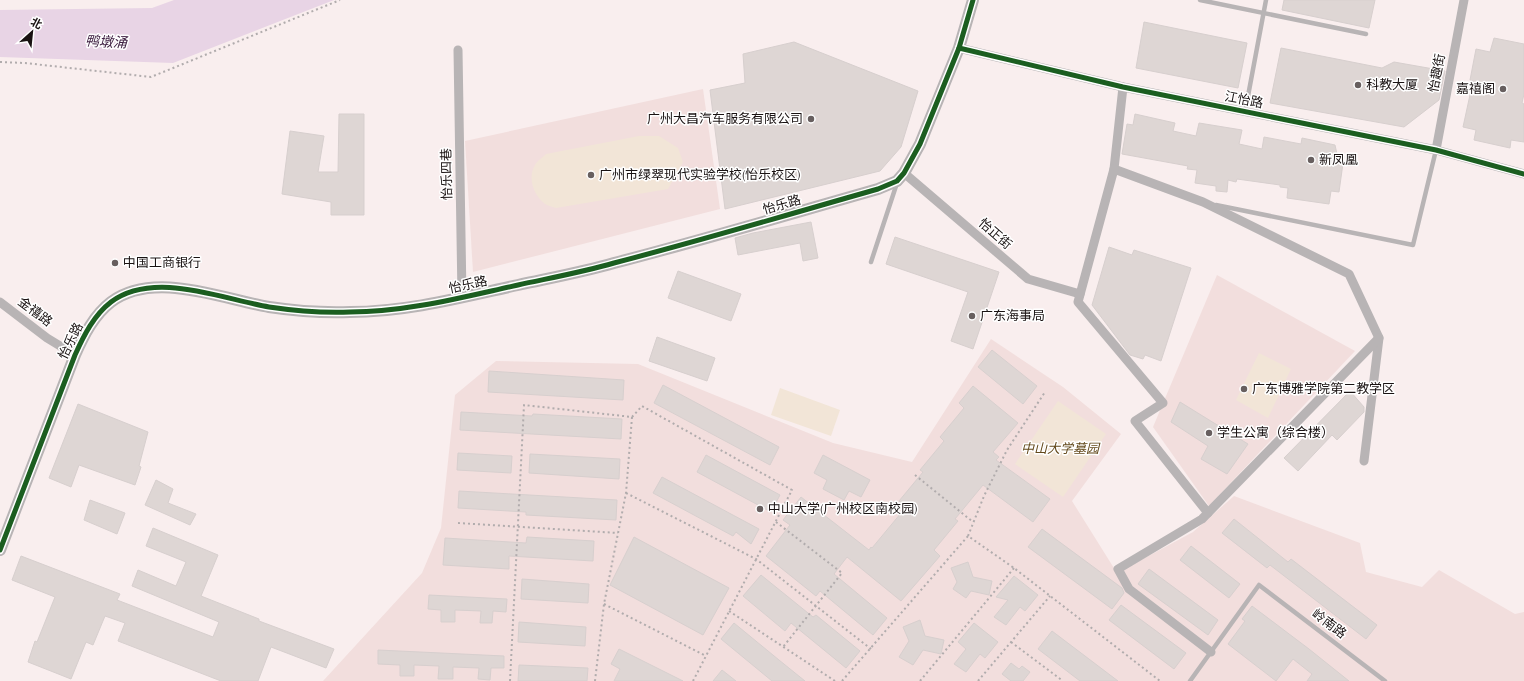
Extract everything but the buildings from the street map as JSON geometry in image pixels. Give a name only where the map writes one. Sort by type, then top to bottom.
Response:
[{"type":"street","points":[[901,177],[918,150],[931,121],[959,48],[973,0]]},
{"type":"street","name":"怡趣街","points":[[1436,150],[1464,0]]},
{"type":"street","name":"江怡路","points":[[959,48],[1123,87],[1436,150],[1524,174]]},
{"type":"street","name":"怡乐四巷","points":[[458,50],[462,297]]},
{"type":"street","points":[[1123,87],[1114,169],[1078,302],[1163,403],[1135,422],[1208,513]]},
{"type":"street","points":[[1114,169],[1203,202],[1349,274],[1379,338],[1364,461]]},
{"type":"street","name":"怡正街","points":[[901,177],[1028,279],[1080,294]]},
{"type":"street","name":"怡乐路","points":[[0,550],[75,354],[88,328],[112,302],[124,295],[138,290],[164,287],[194,290],[270,307],[316,312],[352,312],[394,309],[462,297],[613,264],[878,189],[901,177]]},
{"type":"street","name":"金禧路","points":[[0,302],[48,338],[75,354]]},
{"type":"street","points":[[1212,652],[1129,589],[1118,569],[1202,519],[1379,338]]},
{"type":"lane","points":[[1200,0],[1366,34]]},
{"type":"lane","points":[[1245,112],[1266,0]]},
{"type":"lane","points":[[1203,202],[1413,245],[1436,150]]},
{"type":"lane","points":[[871,262],[901,177]]},
{"type":"lane","name":"岭南路","points":[[1212,652],[1259,585],[1385,681]]},
{"type":"lane","points":[[1190,681],[1212,652]]},
{"type":"path","points":[[0,62],[25,63],[151,77],[340,0]]},
{"type":"path","points":[[842,681],[968,536],[984,496],[1007,450],[1045,392]]},
{"type":"path","points":[[510,681],[524,405],[632,416]]},
{"type":"path","points":[[595,681],[604,604],[626,493],[632,416],[642,406],[792,490],[693,681]]},
{"type":"path","points":[[915,475],[973,522]]},
{"type":"path","points":[[626,493],[756,559],[871,649]]},
{"type":"path","points":[[776,522],[842,573],[783,647]]},
{"type":"path","points":[[458,523],[618,533]]},
{"type":"path","points":[[968,536],[1014,568],[1160,681]]},
{"type":"path","points":[[920,681],[1014,568]]},
{"type":"path","points":[[978,681],[1050,596]]},
{"type":"path","points":[[604,604],[706,656]]},
{"type":"path","points":[[729,611],[835,681]]},
{"type":"path","points":[[1011,642],[1063,681]]},
{"type":"shaded area","name":"广州市绿翠现代实验学校(怡乐校区)","points":[[703,89],[720,209],[473,272],[465,141]]},
{"type":"shaded area","name":"广东博雅学院第二教学区","points":[[1217,275],[1355,351],[1209,506],[1153,427]]},
{"type":"shaded area","name":"中山大学(广州校区南校园)","points":[[991,339],[1063,387],[1121,434],[1072,501],[1117,573],[1193,532],[1234,496],[1360,543],[1366,572],[1422,587],[1439,570],[1515,614],[1524,612],[1524,681],[323,681],[422,573],[441,528],[455,395],[496,361],[638,364],[833,443],[912,462]]},
{"type":"green space","points":[[639,136],[659,136],[678,148],[683,162],[668,189],[556,208],[542,202],[535,192],[532,181],[533,170],[537,162],[546,154]]},
{"type":"green space","points":[[1259,353],[1291,369],[1268,418],[1236,400]]},
{"type":"green space","points":[[780,388],[840,410],[831,436],[771,415]]},
{"type":"green space","name":"中山大学墓园","points":[[1058,401],[1106,434],[1063,497],[1015,464]]},
{"type":"water","name":"鸭墩涌","points":[[174,0],[334,0],[173,63],[0,57],[0,10],[152,8]]},
{"type":"cycle path","points":[[0,550],[75,355],[86,333],[99,313],[111,302],[128,293],[147,288],[167,287],[210,293],[269,307],[299,311],[371,311],[414,307],[590,269],[878,189],[897,181],[904,173],[920,144],[959,48],[973,0]]},
{"type":"cycle path","points":[[959,48],[1123,87],[1436,150],[1524,174]]},
{"type":"place","name":"科教大厦","points":[[1358,85]]},
{"type":"place","name":"嘉禧阁","points":[[1503,89]]},
{"type":"place","name":"广州大昌汽车服务有限公司","points":[[811,119]]},
{"type":"place","name":"新凤凰","points":[[1311,160]]},
{"type":"place","name":"广州市绿翠现代实验学校(怡乐校区)","points":[[591,175]]},
{"type":"place","name":"中国工商银行","points":[[115,263]]},
{"type":"place","name":"广东海事局","points":[[972,316]]},
{"type":"place","name":"广东博雅学院第二教学区","points":[[1244,389]]},
{"type":"place","name":"学生公寓（综合楼）","points":[[1209,433]]},
{"type":"place","name":"中山大学(广州校区南校园)","points":[[760,509]]}]
